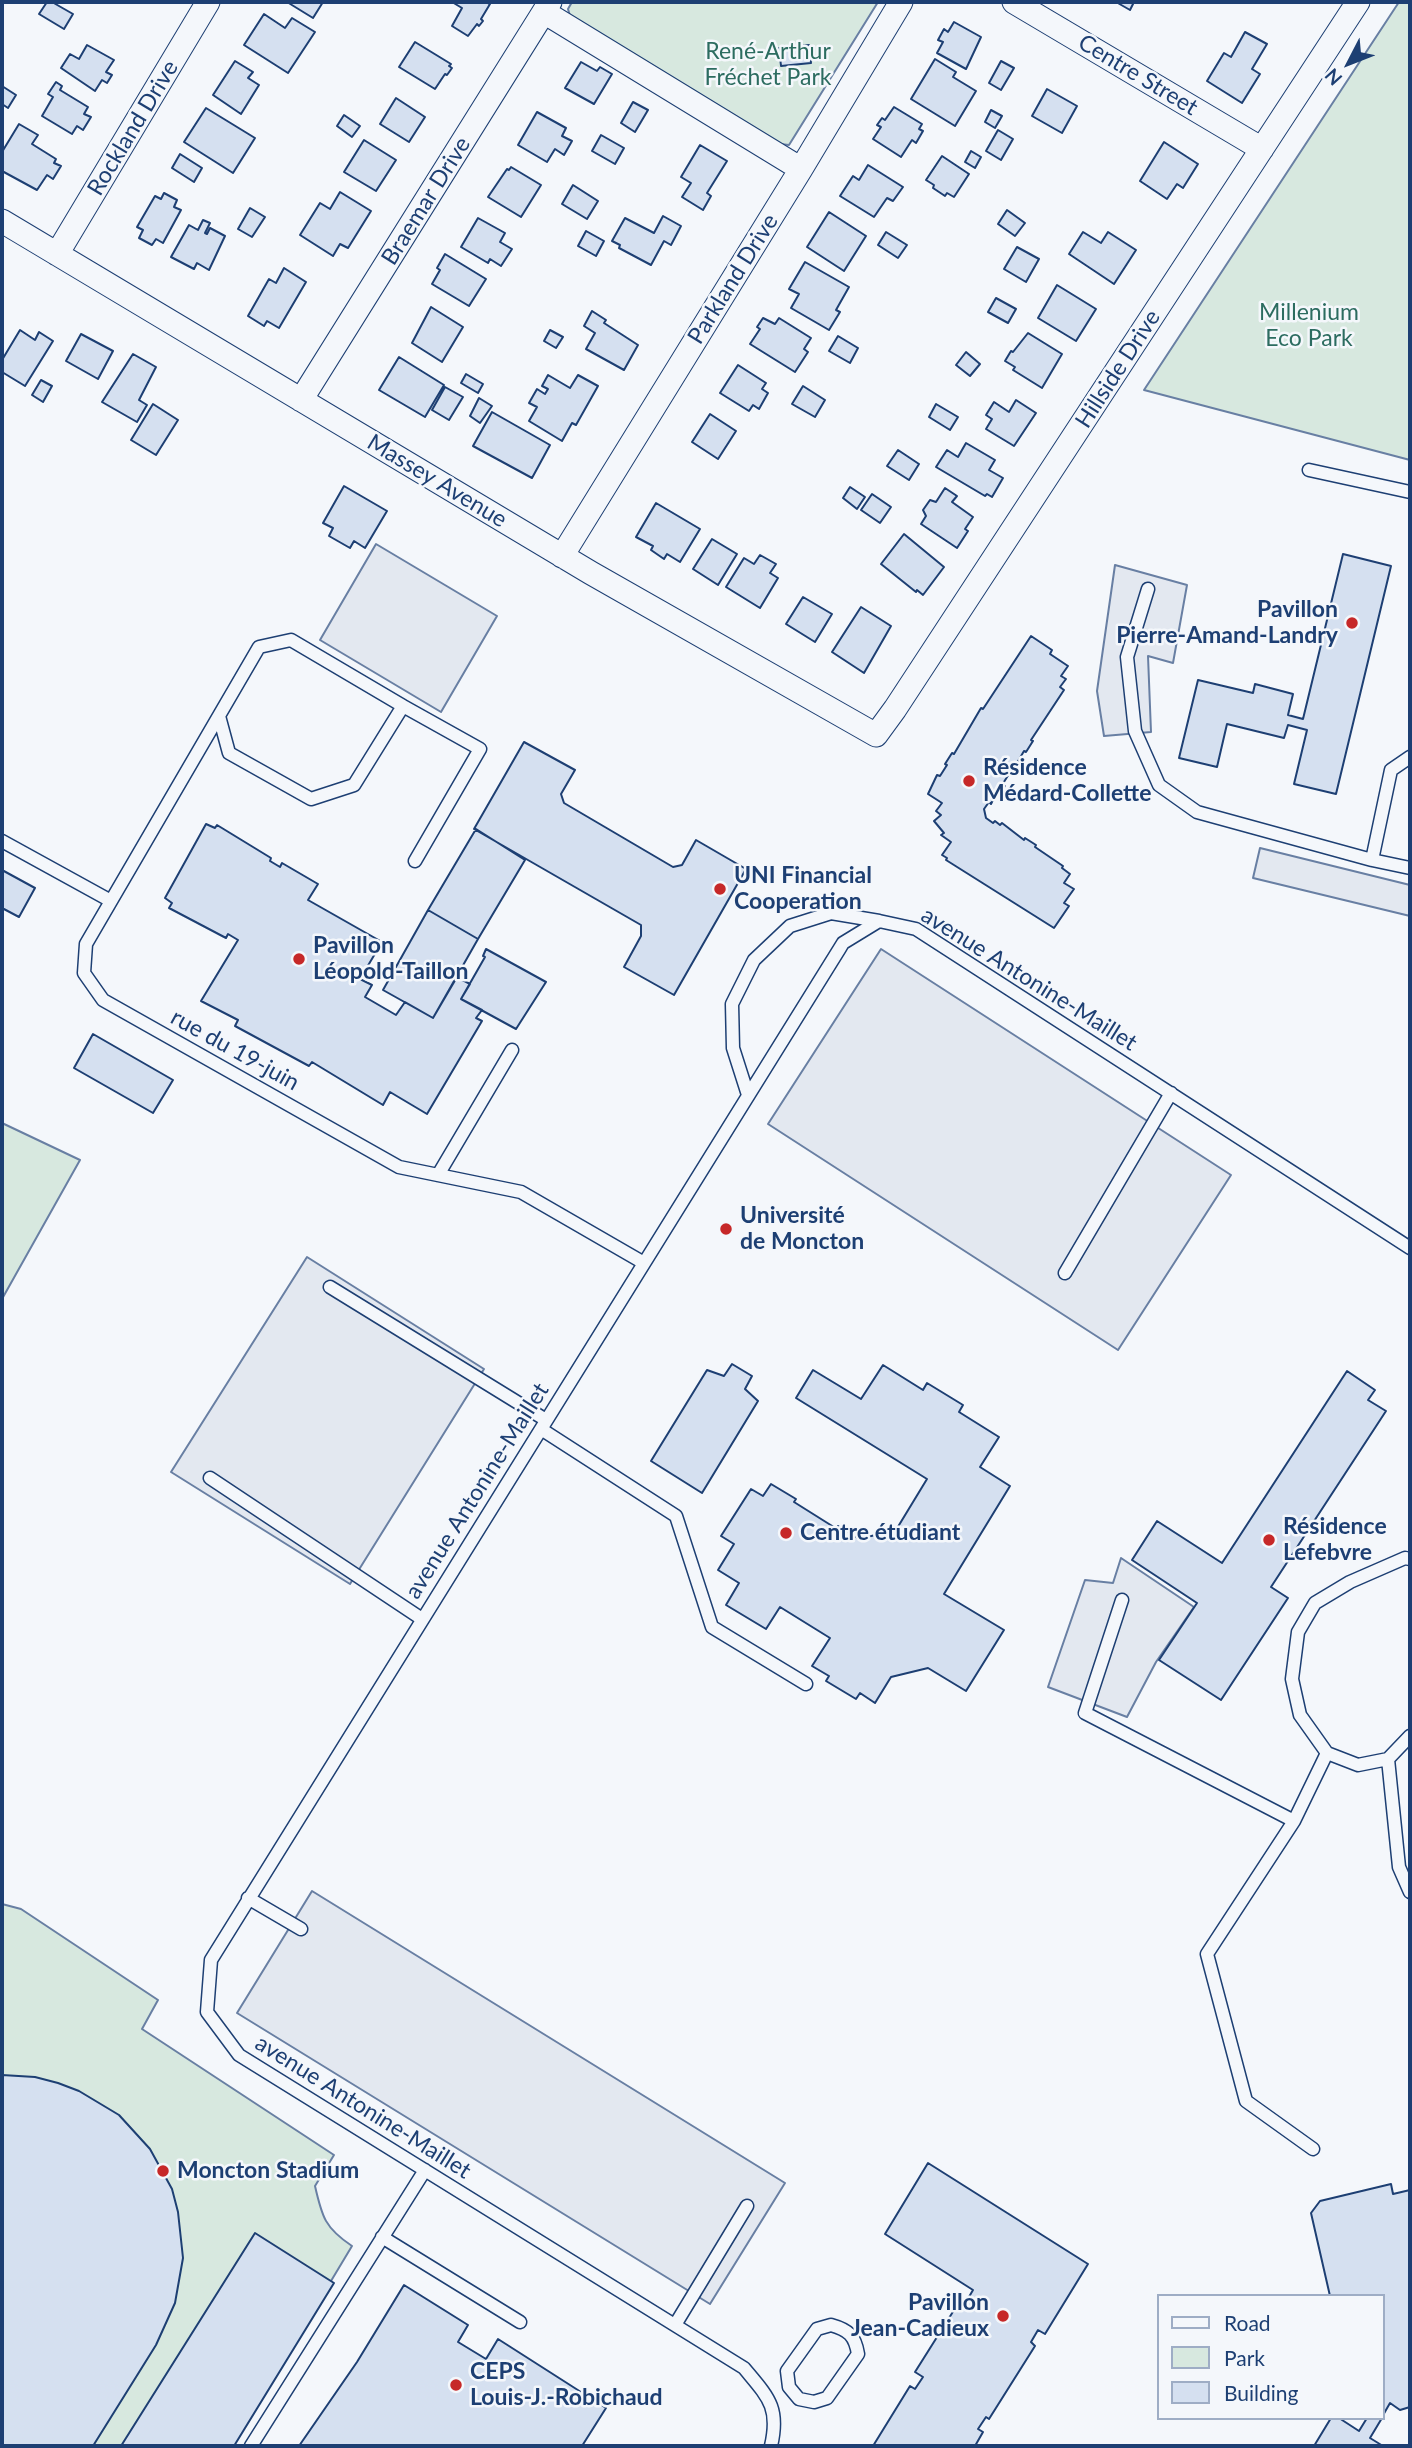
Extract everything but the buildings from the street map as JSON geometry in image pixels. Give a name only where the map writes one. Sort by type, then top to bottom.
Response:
[{"type":"street","name":"Rockland Drive","points":[[57,254],[208,2]]},
{"type":"street","name":"Parkland Drive","points":[[562,556],[901,2]]},
{"type":"street","name":"Centre Street","points":[[1014,2],[1262,149]]},
{"type":"street","name":"Hillside Drive","points":[[876,735],[1357,2]]},
{"type":"street","points":[[547,7],[801,169]]},
{"type":"street","name":"Braemar Drive","points":[[301,400],[547,7]]},
{"type":"street","name":"Massey Avenue","points":[[2,221],[562,556],[876,735]]},
{"type":"lane","points":[[1309,470],[1410,492]]},
{"type":"lane","points":[[1148,589],[1127,657],[1135,731],[1159,785],[1197,812],[1410,868]]},
{"type":"lane","name":"rue du 19-juin","points":[[415,861],[480,749],[291,640],[259,647],[86,944],[85,973],[103,1000],[399,1167],[521,1192],[644,1263]]},
{"type":"lane","points":[[219,716],[229,753],[311,799],[354,785],[403,706]]},
{"type":"lane","points":[[1372,860],[1391,770],[1410,757]]},
{"type":"lane","points":[[2,841],[111,901]]},
{"type":"lane","points":[[748,1095],[733,1048],[732,1004],[754,960],[790,926],[831,913],[879,921]]},
{"type":"lane","name":"avenue Antonine-Maillet","points":[[769,2398],[744,2368],[239,2055],[207,2012],[211,1960],[843,943],[879,921],[916,929],[1410,1248]]},
{"type":"lane","points":[[438,1175],[512,1049]]},
{"type":"lane","points":[[1065,1273],[1171,1093]]},
{"type":"lane","points":[[330,1287],[543,1425],[676,1516],[712,1628],[806,1684]]},
{"type":"lane","points":[[210,1478],[422,1619]]},
{"type":"lane","points":[[1410,1559],[1405,1558],[1350,1582],[1315,1603],[1298,1632],[1292,1679],[1300,1715],[1327,1753],[1358,1765],[1388,1759],[1410,1736]]},
{"type":"lane","points":[[1122,1600],[1085,1713],[1294,1821]]},
{"type":"lane","points":[[1313,2149],[1246,2101],[1207,1954],[1294,1821],[1327,1753]]},
{"type":"lane","points":[[1388,1759],[1399,1867],[1410,1892]]},
{"type":"lane","points":[[248,1898],[301,1929]]},
{"type":"lane","points":[[251,2446],[425,2170]]},
{"type":"lane","points":[[675,2325],[747,2206]]},
{"type":"lane","points":[[383,2237],[520,2322]]},
{"type":"lane","points":[[831,2325],[846,2329],[855,2340],[858,2354],[827,2398],[814,2402],[799,2399],[789,2387],[787,2371],[817,2329],[831,2325]]},
{"type":"lane","points":[[771,2446],[776,2425],[769,2398],[789,2387]]},
{"type":"green space","name":"René-Arthur Fréchet Park","points":[[572,2],[878,2],[789,145],[780,144],[570,16],[568,9]]},
{"type":"green space","name":"Millenium Eco Park","points":[[1399,2],[1410,2],[1410,460],[1144,390]]},
{"type":"green space","points":[[2,1123],[80,1160],[2,1299]]},
{"type":"green space","name":"Moncton Stadium","points":[[2,1904],[21,1909],[158,2000],[142,2029],[334,2155],[315,2186],[326,2221],[352,2246],[232,2446],[2,2446]]},
{"type":"shaded area","points":[[376,544],[497,616],[441,712],[320,640]]},
{"type":"shaded area","points":[[1115,565],[1187,585],[1173,663],[1148,656],[1151,732],[1104,736],[1097,691]]},
{"type":"shaded area","points":[[1260,848],[1410,885],[1410,916],[1253,878]]},
{"type":"shaded area","points":[[881,949],[1231,1175],[1118,1350],[768,1124]]},
{"type":"shaded area","points":[[307,1257],[484,1369],[350,1584],[171,1472]]},
{"type":"shaded area","points":[[1121,1558],[1194,1607],[1156,1662],[1127,1717],[1048,1687],[1085,1580],[1113,1583]]},
{"type":"shaded area","points":[[312,1891],[785,2183],[710,2304],[237,2013]]},
{"type":"place","name":"Pavillon Pierre-Amand-Landry","points":[[1352,623]]},
{"type":"place","name":"Résidence Médard-Collette","points":[[969,781]]},
{"type":"place","name":"UNI Financial Cooperation","points":[[720,889]]},
{"type":"place","name":"Pavillon Léopold-Taillon","points":[[299,959]]},
{"type":"place","name":"Université de Moncton","points":[[726,1229]]},
{"type":"place","name":"Centre étudiant","points":[[786,1533]]},
{"type":"place","name":"Résidence Lefebvre","points":[[1269,1540]]},
{"type":"place","name":"Moncton Stadium","points":[[163,2171]]},
{"type":"place","name":"Pavillon Jean-Cadieux","points":[[1003,2316]]},
{"type":"place","name":"CEPS Louis-J.-Robichaud","points":[[456,2385]]}]
